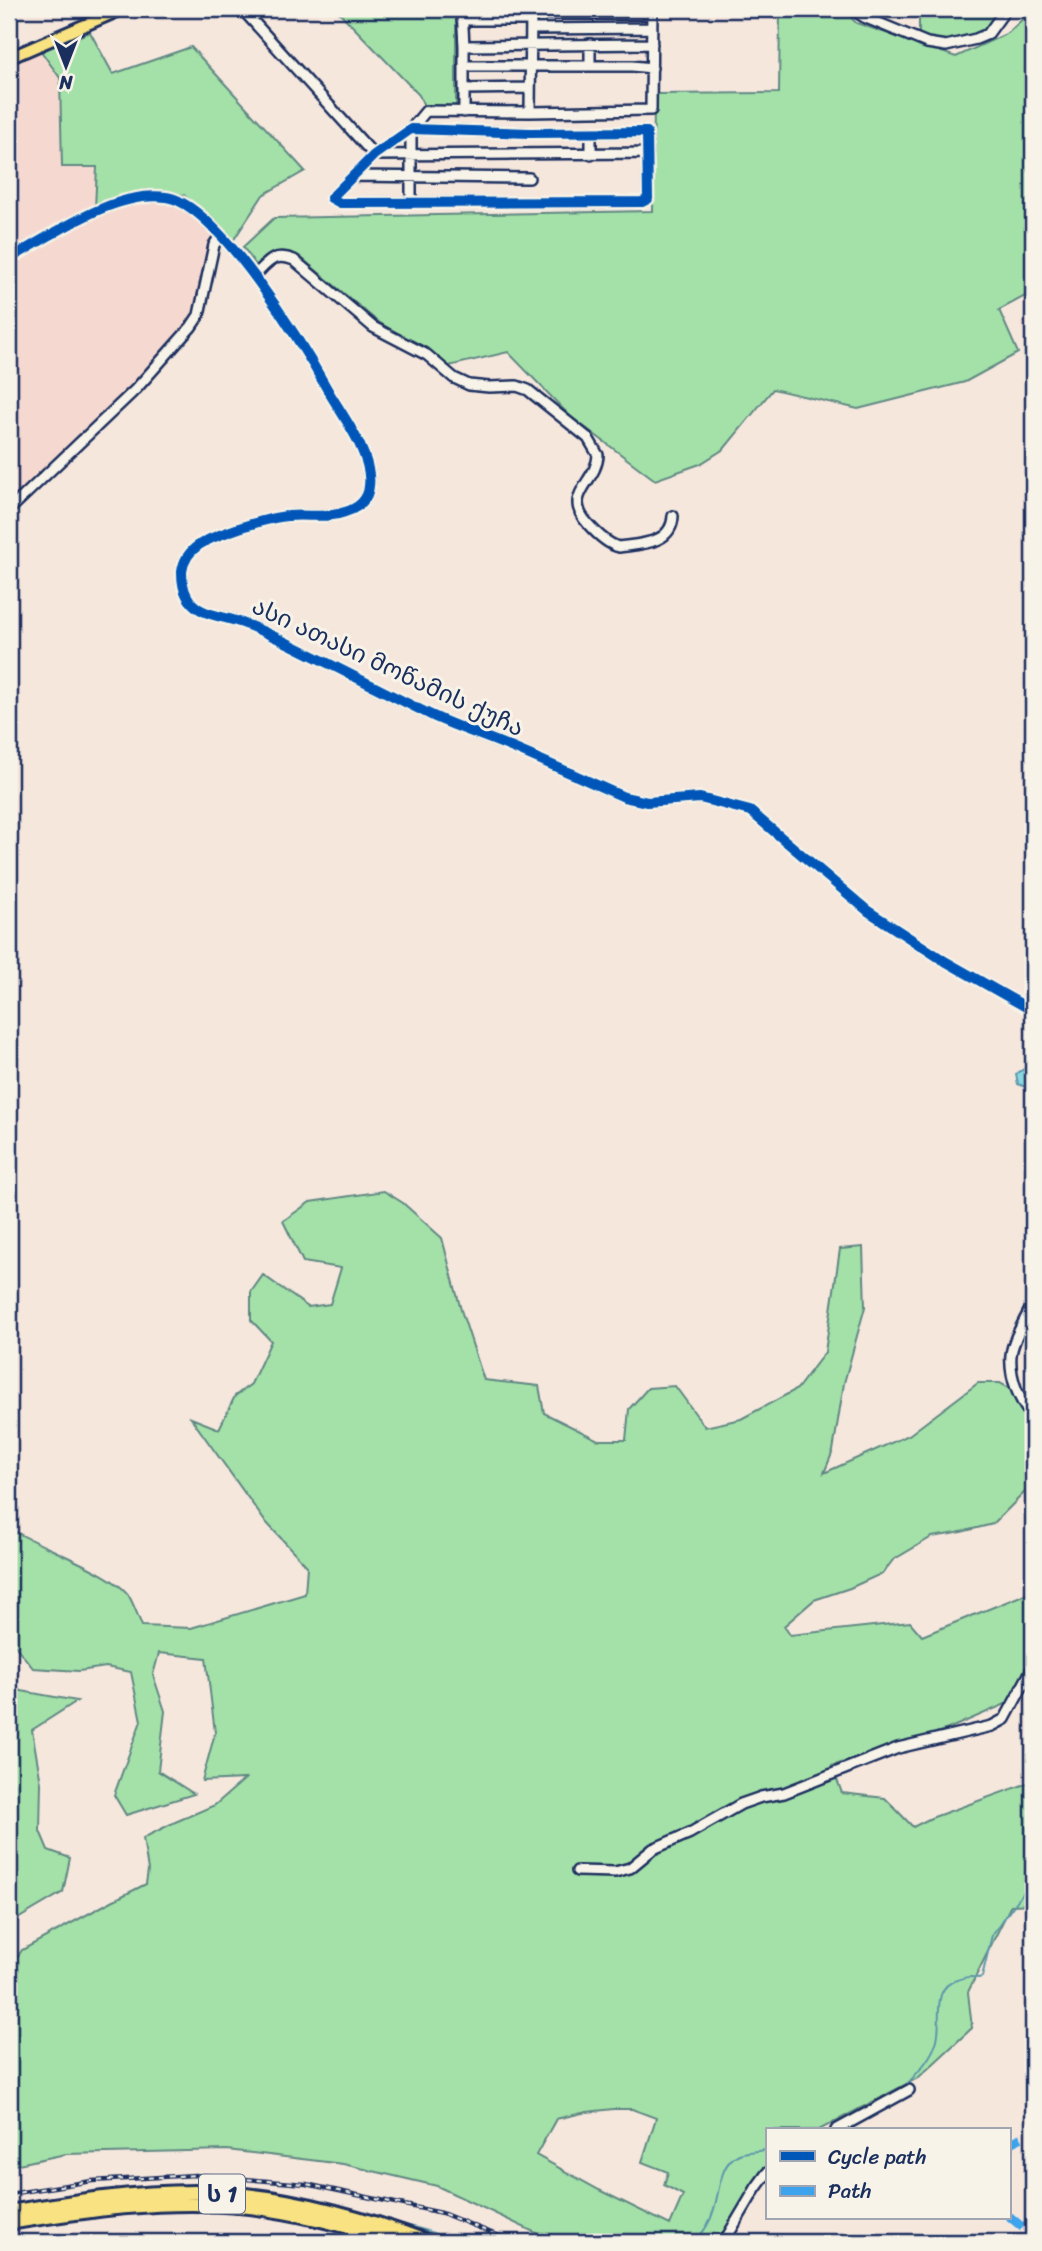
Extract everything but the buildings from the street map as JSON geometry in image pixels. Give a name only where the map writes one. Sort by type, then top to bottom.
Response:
[{"type":"highway","name":"ს 1","points":[[9,2212],[146,2194],[196,2192],[246,2195],[357,2217],[429,2242]]},
{"type":"highway","name":"ს 1","points":[[9,2223],[144,2205],[227,2206],[268,2209],[312,2218],[401,2242]]},
{"type":"main road","points":[[9,58],[122,9]]},
{"type":"street","points":[[242,9],[374,155],[648,153]]},
{"type":"street","points":[[461,9],[464,112]]},
{"type":"street","points":[[853,12],[928,43],[946,46],[988,34],[1006,9]]},
{"type":"street","points":[[411,129],[530,133],[647,132],[648,199],[642,202],[340,203],[331,198],[374,155],[411,129],[426,111],[651,110],[652,11],[461,20]]},
{"type":"street","points":[[531,18],[652,28]]},
{"type":"street","points":[[530,112],[531,18]]},
{"type":"street","points":[[590,44],[590,66]]},
{"type":"street","points":[[464,46],[652,44]]},
{"type":"street","points":[[464,66],[652,68]]},
{"type":"street","points":[[464,89],[530,88]]},
{"type":"street","points":[[411,129],[411,202]]},
{"type":"street","points":[[591,132],[591,153]]},
{"type":"street","points":[[353,176],[529,178]]},
{"type":"street","name":"ასი ათასი მოწამის ქუჩა","points":[[9,259],[103,207],[131,199],[153,197],[181,202],[220,236],[254,276],[306,351],[353,433],[367,463],[369,488],[363,503],[341,514],[275,518],[212,538],[199,545],[189,554],[183,565],[183,588],[192,605],[201,611],[267,633],[432,715],[624,797],[647,802],[700,798],[750,811],[868,911],[943,960],[1033,1011]]},
{"type":"street","points":[[9,510],[136,389],[191,327],[200,315],[214,245],[220,236]]},
{"type":"street","points":[[254,276],[272,259],[283,256],[294,260],[373,327],[427,355],[454,377],[469,385],[517,386],[528,390],[587,438],[598,455],[596,468],[579,495],[578,510],[592,528],[613,546],[660,540],[670,531],[673,516]]},
{"type":"street","points":[[1033,1303],[1011,1355],[1017,1390],[1024,1407],[1033,1418]]},
{"type":"street","points":[[577,1871],[615,1872],[630,1868],[653,1849],[690,1833],[741,1804],[784,1793],[898,1748],[992,1726],[1006,1718],[1033,1667]]},
{"type":"street","points":[[840,2128],[909,2090]]},
{"type":"street","points":[[723,2242],[766,2174]]},
{"type":"shaded area","points":[[41,51],[61,78],[62,167],[97,167],[95,208],[9,254],[9,65]]},
{"type":"shaded area","points":[[164,202],[185,209],[215,237],[193,320],[129,391],[19,496],[9,498],[9,263],[103,212],[127,204]]},
{"type":"shaded area","points":[[1033,316],[1033,354],[1020,323]]},
{"type":"green space","points":[[336,9],[456,9],[456,106],[425,108],[419,95]]},
{"type":"green space","points":[[780,9],[843,9],[856,23],[956,57],[1008,33],[1033,9],[1033,292],[999,310],[1018,353],[965,382],[858,409],[773,389],[724,449],[700,464],[655,480],[570,416],[508,352],[449,366],[377,321],[299,256],[278,252],[258,268],[243,247],[274,218],[653,211],[654,94],[779,93]]},
{"type":"green space","points":[[1002,11],[990,27],[972,38],[941,43],[919,34],[919,13]]},
{"type":"green space","points":[[90,32],[113,74],[191,47],[305,171],[263,195],[233,241],[184,195],[154,192],[122,196],[95,208],[97,167],[62,167],[60,78],[41,51]]},
{"type":"green space","points":[[384,1191],[403,1203],[442,1238],[461,1310],[484,1380],[539,1386],[544,1413],[598,1440],[626,1440],[629,1409],[648,1388],[675,1386],[705,1427],[741,1419],[797,1389],[825,1352],[840,1249],[863,1247],[865,1307],[844,1383],[833,1451],[824,1473],[909,1435],[978,1383],[1000,1383],[1013,1390],[1033,1417],[1033,1484],[993,1524],[932,1537],[893,1560],[883,1573],[814,1600],[784,1626],[790,1635],[910,1622],[922,1636],[1033,1591],[1033,1671],[1008,1703],[948,1729],[832,1766],[842,1793],[885,1798],[913,1827],[1033,1779],[1033,1904],[1011,1905],[968,1992],[972,2028],[918,2078],[823,2128],[766,2128],[766,2170],[718,2242],[555,2242],[437,2186],[343,2164],[227,2150],[66,2154],[9,2166],[9,1964],[14,1962],[22,1950],[146,1884],[148,1870],[143,1838],[215,1805],[245,1779],[202,1781],[215,1733],[206,1658],[159,1653],[153,1675],[165,1711],[158,1771],[194,1794],[126,1815],[114,1795],[141,1721],[131,1672],[106,1667],[79,1671],[33,1668],[9,1638],[9,1528],[92,1569],[121,1587],[129,1596],[142,1626],[191,1628],[305,1594],[307,1566],[264,1520],[191,1418],[219,1429],[235,1396],[251,1384],[271,1341],[251,1320],[251,1292],[263,1275],[308,1307],[330,1304],[341,1268],[303,1262],[283,1221],[310,1202]],"holes":[[[613,2109],[632,2109],[656,2118],[642,2162],[668,2172],[664,2185],[683,2195],[670,2225],[536,2155],[556,2119]]]},
{"type":"green space","points":[[16,1690],[77,1701],[32,1730],[41,1783],[40,1831],[48,1850],[70,1858],[63,1892],[9,1924],[9,1694]]},
{"type":"water","points":[[1024,1069],[1033,1069],[1033,1090],[1018,1084],[1016,1074]]},
{"type":"waterway","points":[[904,2087],[934,2049],[943,1990],[957,1980],[982,1977],[992,1935],[1025,1890],[1033,1889]]},
{"type":"waterway","points":[[694,2242],[711,2218],[721,2178],[732,2158],[739,2154],[766,2150]]},
{"type":"waterway","points":[[9,2204],[136,2187],[194,2186]]},
{"type":"waterway","points":[[231,2188],[261,2190],[322,2202]]},
{"type":"waterway","points":[[365,2214],[428,2231],[454,2242]]},
{"type":"railway","points":[[9,2194],[92,2181],[195,2175],[306,2184],[442,2213],[514,2242]]},
{"type":"marked path","points":[[1010,2144],[1025,2135],[1033,2135]]},
{"type":"marked path","points":[[1010,2217],[1028,2232],[1033,2241]]},
{"type":"cycle path","points":[[411,129],[530,133],[647,132],[648,199],[642,202],[340,203],[331,198],[374,155],[411,129]]},
{"type":"cycle path","points":[[9,259],[85,216],[126,200],[166,197],[187,206],[210,224],[258,281],[301,345],[357,438],[369,475],[368,491],[362,503],[338,514],[270,519],[203,542],[189,554],[182,572],[186,593],[196,607],[257,629],[440,719],[624,797],[647,802],[700,798],[750,811],[868,911],[943,960],[1033,1011]]}]
